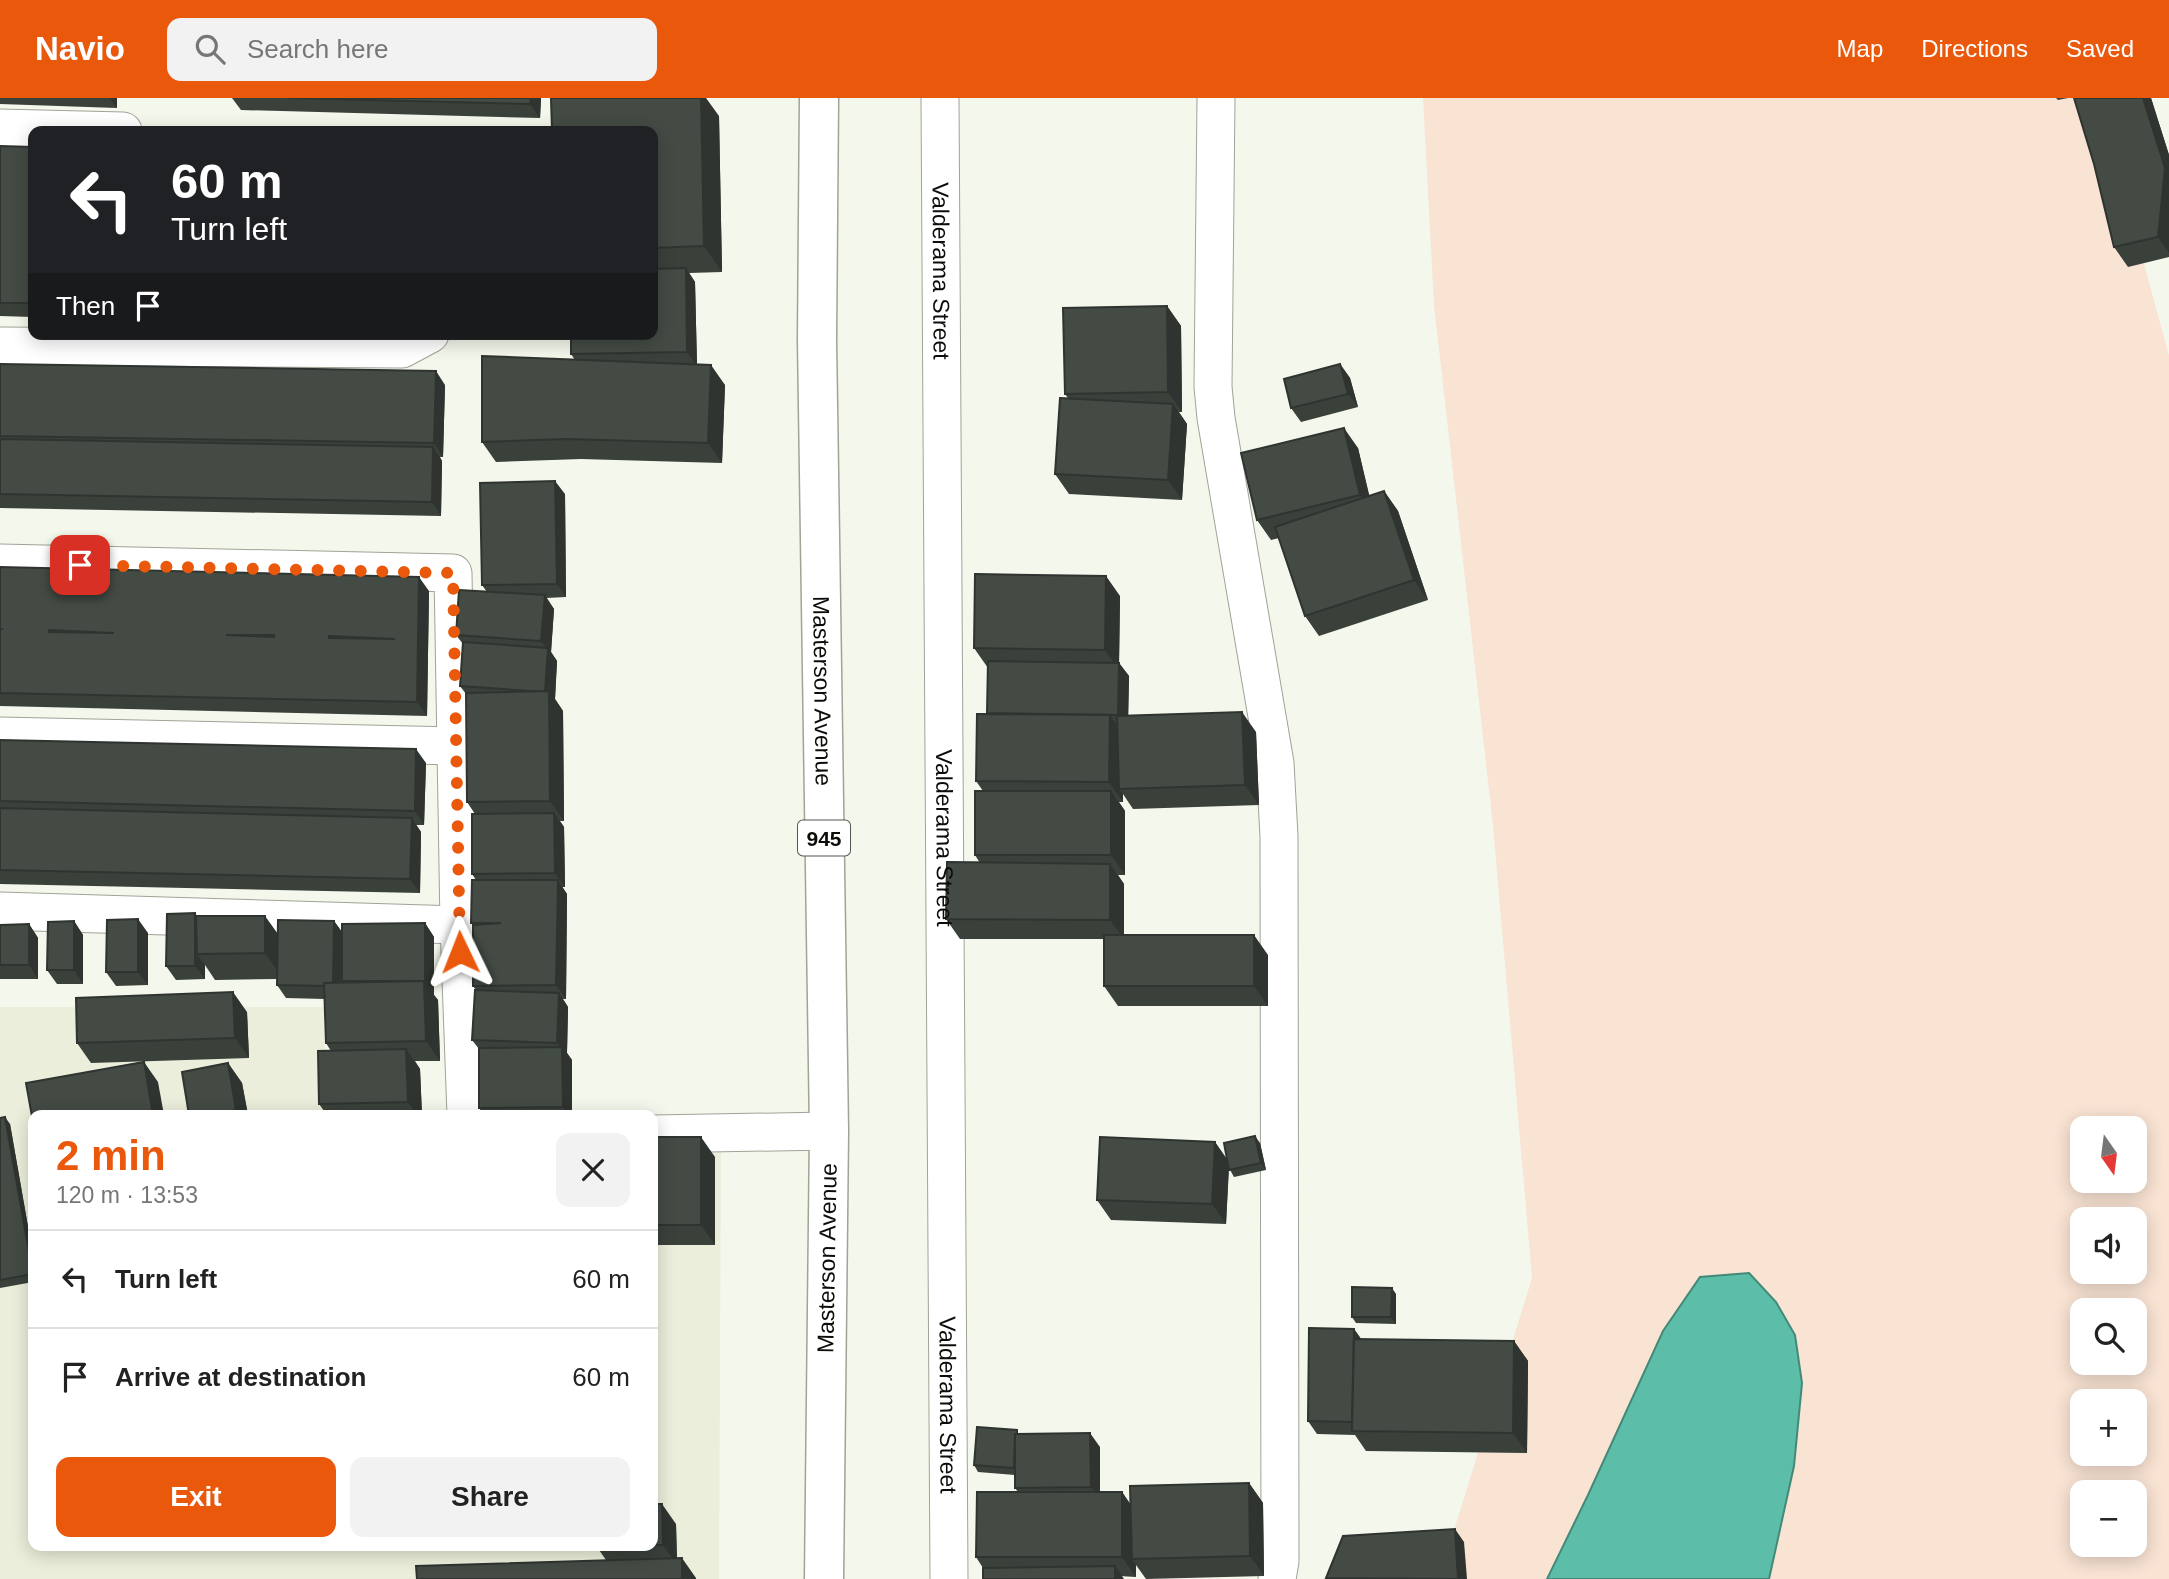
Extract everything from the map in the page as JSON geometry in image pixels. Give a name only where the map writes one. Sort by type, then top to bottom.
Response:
[{"type":"main road","name":"Masterson Avenue","points":[[819,98],[817,340],[829,1131],[824,1579]]},
{"type":"street","name":"Valderama Street","points":[[940,98],[948,1579]]},
{"type":"street","points":[[1216,98],[1213,387],[1275,763],[1279,836],[1280,1561],[1277,1579]]},
{"type":"street","points":[[0,128],[28,129]]},
{"type":"street","points":[[0,346],[402,349],[419,340]]},
{"type":"street","points":[[0,563],[453,573],[459,925],[466,1110]]},
{"type":"street","points":[[0,736],[457,746]]},
{"type":"street","points":[[0,911],[459,925]]},
{"type":"street","points":[[658,1134],[829,1131]]},
{"type":"shaded area","points":[[1423,98],[2099,98],[2169,356],[2169,1579],[1439,1579],[1532,1278],[1493,825],[1434,305]]},
{"type":"shaded area","points":[[0,1007],[324,1007],[326,1110],[28,1110],[28,1551],[658,1551],[658,1142],[721,1143],[719,1579],[0,1579]]},
{"type":"water","points":[[1749,1273],[1776,1302],[1795,1335],[1802,1383],[1794,1466],[1769,1579],[1547,1579],[1663,1331],[1700,1277]]},
{"type":"building","points":[[287,98],[531,98],[530,104]]},
{"type":"building","points":[[551,98],[701,98],[704,246],[658,248],[658,126],[552,126]]},
{"type":"building","points":[[2074,98],[2143,98],[2165,168],[2158,237],[2114,247],[2094,164]]},
{"type":"building","points":[[0,146],[28,147],[28,303],[0,303]]},
{"type":"building","points":[[686,268],[687,352],[571,354],[571,340],[658,340],[658,269]]},
{"type":"building","points":[[1167,306],[1168,392],[1065,394],[1063,308]]},
{"type":"building","points":[[482,356],[711,365],[708,443],[567,439],[482,442]]},
{"type":"building","points":[[0,364],[436,371],[434,443],[0,436]]},
{"type":"building","points":[[1340,364],[1348,394],[1291,408],[1284,379]]},
{"type":"building","points":[[1060,398],[1173,404],[1168,480],[1055,474]]},
{"type":"building","points":[[1344,428],[1360,495],[1257,520],[1241,453]]},
{"type":"building","points":[[0,439],[433,447],[432,502],[0,494]]},
{"type":"building","points":[[555,481],[557,584],[482,585],[480,483]]},
{"type":"building","points":[[1384,491],[1414,580],[1305,616],[1275,527]]},
{"type":"building","points":[[0,567],[419,577],[417,702],[0,693]],"holes":[[[49,630],[114,633],[49,632]],[[226,635],[274,635],[274,637]],[[329,636],[395,639],[329,638]]]},
{"type":"building","points":[[975,574],[1106,576],[1105,650],[974,648]]},
{"type":"building","points":[[459,590],[545,595],[541,641],[456,635]]},
{"type":"building","points":[[463,642],[548,648],[545,692],[460,686]]},
{"type":"building","points":[[988,661],[1119,663],[1118,715],[987,713]]},
{"type":"building","points":[[549,691],[550,801],[467,802],[466,693]]},
{"type":"building","points":[[1242,712],[1245,785],[1119,789],[1117,716]]},
{"type":"building","points":[[977,714],[1110,715],[1109,782],[976,781]]},
{"type":"building","points":[[0,740],[416,749],[415,811],[0,801]]},
{"type":"building","points":[[975,791],[1111,791],[1111,855],[975,855]]},
{"type":"building","points":[[0,808],[412,818],[410,879],[0,870]]},
{"type":"building","points":[[554,813],[555,873],[472,874],[472,814]]},
{"type":"building","points":[[947,862],[1110,864],[1110,920],[946,919]]},
{"type":"building","points":[[472,880],[558,880],[556,985],[473,986],[473,925],[501,923],[471,923]]},
{"type":"building","points":[[195,913],[195,966],[166,966],[167,914]]},
{"type":"building","points":[[196,916],[265,916],[265,953],[197,954]]},
{"type":"building","points":[[138,919],[138,972],[106,972],[107,920]]},
{"type":"building","points":[[278,920],[334,921],[333,983],[324,983],[324,986],[277,985]]},
{"type":"building","points":[[74,921],[74,970],[47,970],[48,922]]},
{"type":"building","points":[[425,923],[425,981],[342,981],[342,924]]},
{"type":"building","points":[[29,924],[29,965],[0,965],[0,925]]},
{"type":"building","points":[[1104,935],[1254,935],[1254,986],[1104,986]]},
{"type":"building","points":[[424,981],[426,1041],[326,1043],[324,983]]},
{"type":"building","points":[[475,990],[559,993],[557,1043],[472,1040]]},
{"type":"building","points":[[233,992],[235,1038],[77,1043],[76,998]]},
{"type":"building","points":[[562,1047],[563,1107],[479,1108],[479,1048]]},
{"type":"building","points":[[406,1049],[408,1102],[319,1104],[318,1051]]},
{"type":"building","points":[[144,1062],[152,1110],[31,1110],[26,1083]]},
{"type":"building","points":[[228,1063],[236,1110],[188,1110],[182,1072]]},
{"type":"building","points":[[5,1117],[28,1246],[28,1275],[0,1280],[0,1118]]},
{"type":"building","points":[[1255,1136],[1261,1163],[1229,1170],[1224,1143]]},
{"type":"building","points":[[658,1137],[701,1137],[701,1225],[658,1225]]},
{"type":"building","points":[[1100,1137],[1215,1142],[1212,1204],[1097,1200]]},
{"type":"building","points":[[1352,1287],[1392,1288],[1391,1317],[1352,1317]]},
{"type":"building","points":[[1309,1328],[1354,1329],[1352,1422],[1308,1421]]},
{"type":"building","points":[[1354,1339],[1514,1341],[1513,1433],[1352,1431]]},
{"type":"building","points":[[977,1427],[1017,1430],[1014,1468],[974,1465]]},
{"type":"building","points":[[1090,1433],[1091,1487],[1015,1488],[1015,1434]]},
{"type":"building","points":[[1249,1483],[1250,1556],[1132,1559],[1130,1486]]},
{"type":"building","points":[[977,1492],[1122,1492],[1122,1557],[976,1557]]},
{"type":"building","points":[[658,1504],[662,1504],[663,1545],[658,1545]]},
{"type":"building","points":[[1455,1529],[1458,1579],[1326,1578],[1343,1536]]},
{"type":"building","points":[[682,1558],[682,1579],[417,1579],[416,1566]]},
{"type":"building","points":[[1115,1566],[1115,1579],[983,1579],[983,1568]]},
{"type":"route","points":[[80,565],[453,573],[460,952]]}]
